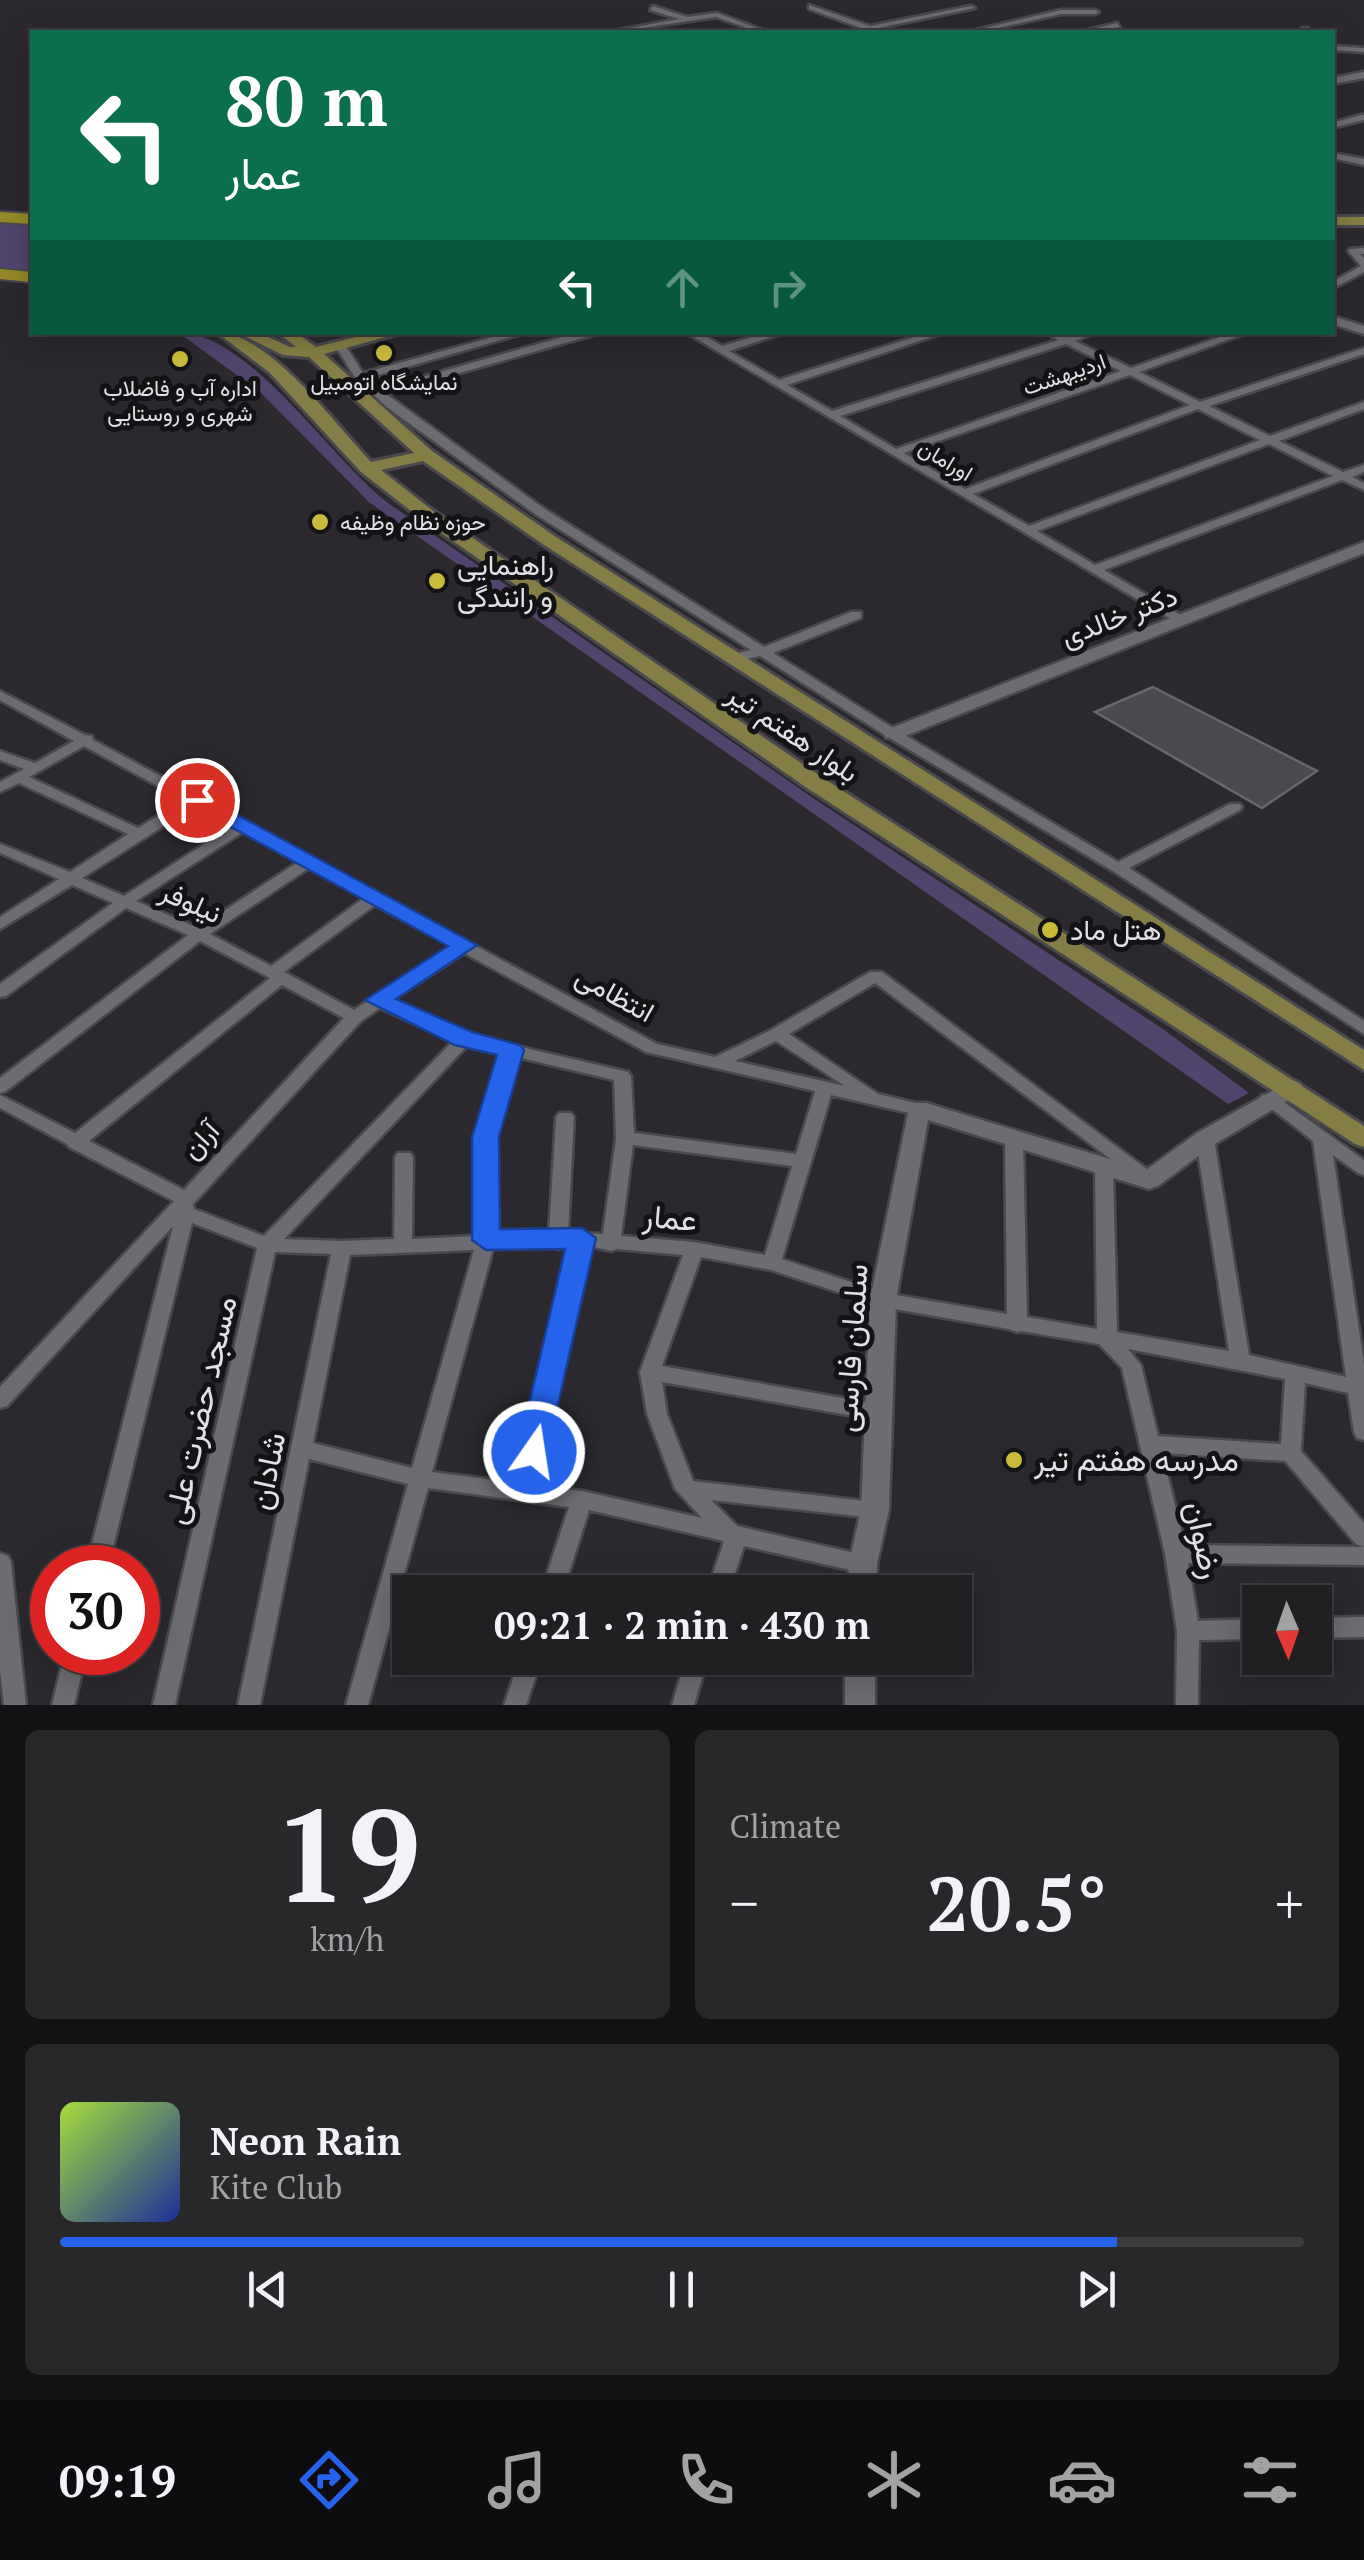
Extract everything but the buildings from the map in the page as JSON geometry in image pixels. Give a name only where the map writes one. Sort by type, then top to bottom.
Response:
[{"type":"highway","points":[[0,217],[30,218]]},
{"type":"highway","points":[[0,274],[30,277]]},
{"type":"main road","points":[[1335,80],[1364,74]]},
{"type":"main road","points":[[1335,223],[1364,223]]},
{"type":"main road","points":[[1335,321],[1364,330]]},
{"type":"main road","name":"بلوار هفتم تیر","points":[[227,335],[275,369],[367,468],[815,783],[1364,1138]]},
{"type":"main road","points":[[250,335],[288,352],[298,342],[347,345],[385,335]]},
{"type":"main road","points":[[298,342],[327,344],[367,335]]},
{"type":"main road","name":"بلوار هفتم تیر","points":[[298,342],[426,455],[550,541],[1364,1062]]},
{"type":"main road","points":[[367,468],[426,455]]},
{"type":"main road","name":"دکتر خالدی","points":[[893,734],[1364,547]]},
{"type":"main road","points":[[1149,1180],[1268,1099],[1292,1088]]},
{"type":"main road","name":"انتظامی","points":[[918,1109],[1149,1180]]},
{"type":"main road","name":"سلمان فارسی","points":[[863,1575],[875,1509],[882,1413],[883,1300],[918,1109]]},
{"type":"main road","points":[[860,1675],[860,1705]]},
{"type":"street","points":[[812,6],[873,30],[970,8]]},
{"type":"street","points":[[979,30],[1098,6]]},
{"type":"street","points":[[653,8],[687,19]]},
{"type":"street","points":[[629,30],[717,15],[758,30]]},
{"type":"street","points":[[1092,30],[1117,24]]},
{"type":"street","points":[[1335,48],[1362,48]]},
{"type":"street","points":[[1335,125],[1364,117]]},
{"type":"street","points":[[1335,156],[1364,162]]},
{"type":"street","points":[[1335,284],[1364,266],[1353,251],[1364,251]]},
{"type":"street","points":[[360,377],[513,335]]},
{"type":"street","points":[[379,393],[585,335]]},
{"type":"street","name":"اورامان","points":[[695,335],[1182,622]]},
{"type":"street","points":[[720,350],[772,335]]},
{"type":"street","points":[[778,384],[933,335]]},
{"type":"street","points":[[1057,335],[1126,374],[1364,488]]},
{"type":"street","points":[[830,415],[1083,335]]},
{"type":"street","name":"اردیبهشت","points":[[895,453],[1236,335]]},
{"type":"street","points":[[347,345],[360,377],[540,512],[766,650],[893,734],[1118,868],[1364,1029]]},
{"type":"street","points":[[964,494],[1194,407],[1364,351]]},
{"type":"street","points":[[1028,531],[1364,406]]},
{"type":"street","points":[[1094,570],[1364,468]]},
{"type":"street","points":[[734,658],[766,650],[856,615]]},
{"type":"street","name":"انتظامی","points":[[0,696],[652,1048],[824,1091],[918,1109]]},
{"type":"street","points":[[0,788],[87,740]]},
{"type":"street","points":[[0,756],[33,767]]},
{"type":"street","points":[[19,778],[134,832]]},
{"type":"street","points":[[0,924],[75,880],[134,832],[197,800]]},
{"type":"street","points":[[1118,868],[1236,807]]},
{"type":"street","points":[[0,992],[123,903],[244,825]]},
{"type":"street","name":"نیلوفر","points":[[0,848],[200,934],[355,1016]]},
{"type":"street","points":[[0,1087],[200,934],[310,861]]},
{"type":"street","points":[[75,1143],[374,898]]},
{"type":"street","name":"آران","points":[[0,1400],[184,1206],[355,1016],[465,945]]},
{"type":"street","points":[[718,1062],[777,1034],[876,976],[1149,1180]]},
{"type":"street","points":[[377,1000],[464,1039],[622,1076],[625,1138],[611,1244]]},
{"type":"street","points":[[777,1034],[877,1100]]},
{"type":"street","points":[[267,1246],[464,1039]]},
{"type":"street","points":[[357,1705],[486,1240],[485,1137],[516,1052]]},
{"type":"street","points":[[772,1262],[824,1091]]},
{"type":"street","points":[[1268,1099],[1364,1169]]},
{"type":"street","name":"عمار","points":[[0,1101],[184,1206],[267,1246],[342,1248],[404,1242],[558,1242],[582,1238],[611,1244],[694,1249],[772,1262],[883,1300],[1240,1361],[1361,1388]]},
{"type":"street","points":[[558,1242],[565,1117]]},
{"type":"street","points":[[625,1138],[804,1160]]},
{"type":"street","points":[[1206,1139],[1240,1361]]},
{"type":"street","points":[[1014,1140],[1016,1325]]},
{"type":"street","points":[[1322,1141],[1361,1388],[1364,1432]]},
{"type":"street","points":[[404,1157],[404,1242]]},
{"type":"street","points":[[1104,1166],[1107,1341]]},
{"type":"street","points":[[103,1545],[184,1206]]},
{"type":"street","points":[[526,1490],[582,1238]]},
{"type":"street","name":"مسجد حضرت علی","points":[[164,1705],[267,1246]]},
{"type":"street","name":"شادان","points":[[249,1705],[342,1248]]},
{"type":"street","points":[[694,1249],[650,1372],[657,1414],[685,1488],[735,1539]]},
{"type":"street","name":"رضوان","points":[[1107,1341],[1132,1365],[1176,1554],[1188,1632],[1188,1705]]},
{"type":"street","points":[[650,1372],[882,1413]]},
{"type":"street","points":[[1295,1374],[1291,1453],[1364,1538]]},
{"type":"street","points":[[1148,1444],[1291,1453]]},
{"type":"street","points":[[303,1449],[422,1479],[582,1500],[735,1539],[863,1564]]},
{"type":"street","points":[[685,1488],[875,1509]]},
{"type":"street","points":[[558,1575],[582,1500]]},
{"type":"street","points":[[723,1575],[735,1539]]},
{"type":"street","points":[[1176,1554],[1364,1556]]},
{"type":"street","points":[[0,1562],[15,1705]]},
{"type":"street","points":[[1332,1628],[1364,1627]]},
{"type":"street","points":[[1188,1632],[1242,1630]]},
{"type":"street","points":[[62,1705],[70,1675]]},
{"type":"street","points":[[515,1705],[525,1675]]},
{"type":"street","points":[[682,1705],[692,1675]]},
{"type":"shaded area","points":[[0,220],[30,224],[30,273],[0,269]]},
{"type":"shaded area","points":[[182,335],[206,338],[261,375],[388,503],[813,798],[1163,1029],[1249,1093],[1228,1104],[370,503],[260,392]]},
{"type":"place","name":"نمایشگاه اتومبیل","points":[[384,353]]},
{"type":"place","name":"اداره آب و فاضلاب شهری و روستایی","points":[[180,359]]},
{"type":"place","name":"حوزه نظام وظیفه","points":[[320,522]]},
{"type":"place","name":"راهنمایی و رانندگی","points":[[437,581]]},
{"type":"place","name":"هتل ماد","points":[[1050,930]]},
{"type":"place","name":"مدرسه هفتم تیر","points":[[1014,1460]]},
{"type":"route","points":[[197,800],[465,945],[377,1000],[464,1039],[511,1050],[485,1137],[486,1240],[558,1242],[582,1238],[534,1452]]}]
